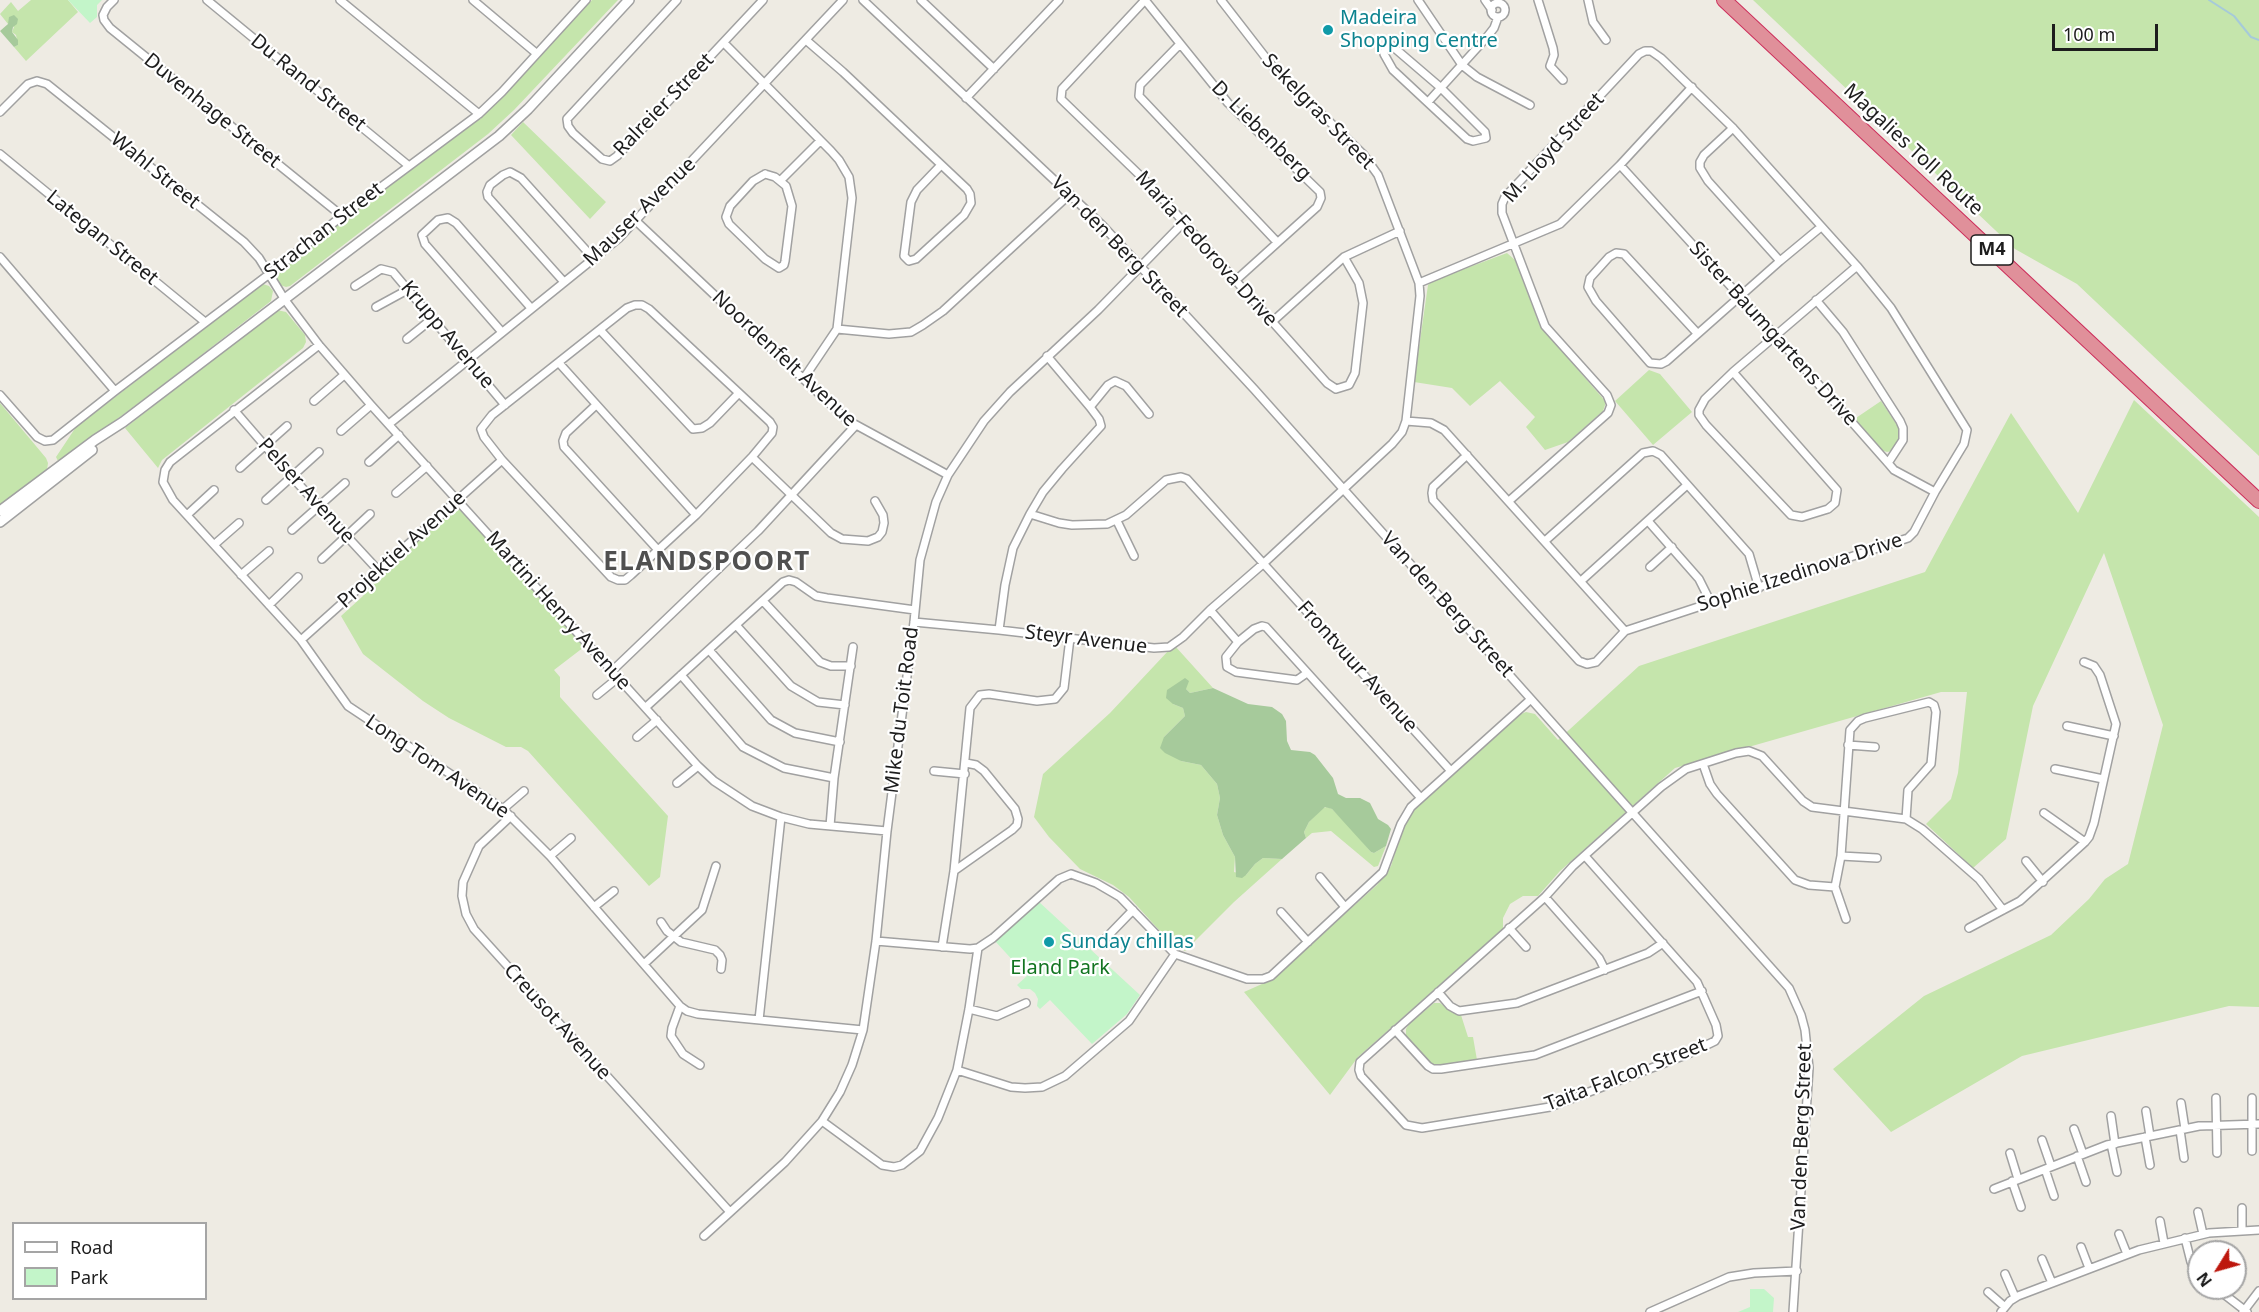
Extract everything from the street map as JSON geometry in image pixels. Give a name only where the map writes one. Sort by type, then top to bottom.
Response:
[{"type":"highway","name":"Magalies Toll Route","points":[[1724,0],[2259,501]]},
{"type":"highway","name":"Magalies Toll Route","points":[[1736,0],[2259,490]]},
{"type":"street","name":"Duvenhage Street","points":[[114,0],[103,15],[110,28],[342,216]]},
{"type":"street","name":"Du Rand Street","points":[[207,0],[409,166]]},
{"type":"street","points":[[340,0],[478,114]]},
{"type":"street","points":[[473,0],[536,53]]},
{"type":"street","name":"Strachan Street","points":[[0,394],[37,438],[45,441],[54,440],[342,216],[478,114],[502,92],[586,0]]},
{"type":"street","name":"Strachan Street","points":[[0,511],[95,440],[116,428],[499,136],[528,109],[629,0]]},
{"type":"street","name":"Ralreier Street","points":[[677,0],[571,114],[567,123],[573,133],[602,159],[614,159],[763,0]]},
{"type":"street","name":"Mauser Avenue","points":[[388,424],[466,359],[594,259],[636,221],[843,0]]},
{"type":"street","name":"Van den Berg Street","points":[[863,0],[1102,225],[1254,389],[1789,988],[1805,1030],[1809,1068],[1793,1312]]},
{"type":"street","points":[[921,0],[994,69]]},
{"type":"street","points":[[966,98],[1059,0]]},
{"type":"street","name":"D. Liebenberg","points":[[1145,0],[1228,103],[1320,192],[1321,198],[1317,207],[1235,281]]},
{"type":"street","name":"Maria Fedorova Drive","points":[[1145,0],[1062,88],[1060,98],[1154,189],[1327,383],[1336,389],[1349,385],[1355,373],[1363,303],[1359,283],[1344,257]]},
{"type":"street","name":"Sekelgras Street","points":[[1221,0],[1279,74],[1370,162],[1378,175],[1419,282],[1420,308],[1406,421],[1396,441],[1343,490]]},
{"type":"street","points":[[1418,0],[1462,65],[1477,76],[1530,105]]},
{"type":"street","points":[[1485,0],[1493,14],[1498,17]]},
{"type":"street","points":[[1538,0],[1553,48],[1554,55],[1550,66],[1563,80]]},
{"type":"street","points":[[1588,0],[1593,22],[1606,40]]},
{"type":"street","points":[[1428,102],[1494,28],[1498,17],[1505,13],[1500,2],[1492,10]]},
{"type":"street","points":[[806,40],[967,189],[972,199],[964,215],[916,259],[909,261],[904,256],[911,202],[917,190],[940,165]]},
{"type":"street","name":"Ralreier Street","points":[[724,43],[839,160],[845,169],[852,198],[837,329]]},
{"type":"street","points":[[1180,44],[1140,85],[1138,91],[1140,98],[1277,243]]},
{"type":"street","points":[[1391,45],[1395,47],[1440,87],[1485,132],[1486,138],[1473,141],[1467,139],[1390,67],[1384,54],[1385,48],[1391,45]]},
{"type":"street","name":"Sophie Izedinova Drive","points":[[1625,631],[1906,539],[1914,532],[1967,435],[1966,425],[1891,308],[1857,266],[1733,128],[1692,87],[1656,54],[1645,51],[1639,54]]},
{"type":"street","name":"M. Lloyd Street","points":[[1509,501],[1608,413],[1611,405],[1607,395],[1545,326],[1502,213],[1503,200],[1639,54]]},
{"type":"street","name":"Wahl Street","points":[[0,112],[24,87],[32,82],[42,81],[47,84],[244,242],[259,258],[285,300]]},
{"type":"street","points":[[1419,282],[1560,224],[1620,165],[1692,87]]},
{"type":"street","points":[[1733,128],[1704,155],[1700,168],[1708,181],[1780,261]]},
{"type":"street","points":[[781,180],[820,141]]},
{"type":"street","name":"Lategan Street","points":[[0,154],[205,322]]},
{"type":"street","name":"Sister Baumgartens Drive","points":[[1620,165],[1775,335],[1887,463],[1894,470],[1935,492]]},
{"type":"street","points":[[564,282],[488,197],[487,192],[490,185],[503,175],[510,172],[521,178],[594,259]]},
{"type":"street","points":[[770,174],[781,180],[786,186],[792,206],[785,261],[784,265],[779,268],[765,259],[729,224],[726,217],[730,206],[761,175],[770,174]]},
{"type":"street","points":[[804,378],[837,329],[889,334],[911,332],[923,326],[943,311],[1070,194]]},
{"type":"street","points":[[501,331],[423,241],[424,232],[438,220],[448,218],[456,223],[531,308]]},
{"type":"street","name":"Noordenfelt Avenue","points":[[636,221],[855,426],[948,475]]},
{"type":"street","name":"Mike du Toit Road","points":[[704,1236],[785,1162],[822,1121],[840,1092],[852,1065],[863,1030],[876,941],[920,560],[926,532],[948,475],[984,421],[1010,392],[1141,268],[1147,258],[1184,222]]},
{"type":"street","points":[[1697,333],[1624,254],[1616,253],[1609,257],[1590,278],[1588,287],[1590,294],[1650,363],[1661,364],[1821,227]]},
{"type":"street","points":[[1272,322],[1344,257],[1400,231]]},
{"type":"street","points":[[0,257],[115,391]]},
{"type":"street","points":[[1733,372],[1837,490],[1836,503],[1828,509],[1802,517],[1791,515],[1699,415],[1701,404],[1733,372],[1857,266]]},
{"type":"street","name":"Krupp Avenue","points":[[355,286],[372,273],[385,268],[393,272],[505,405]]},
{"type":"street","points":[[376,307],[409,289]]},
{"type":"street","name":"Martini Henry Avenue","points":[[285,300],[344,375],[698,765],[732,794],[752,806],[781,818],[830,826],[887,831]]},
{"type":"street","points":[[1816,300],[1843,332],[1900,421],[1903,428],[1903,440],[1887,463]]},
{"type":"street","points":[[642,305],[649,309],[773,427],[772,433],[752,457],[696,515],[624,580],[611,577],[502,460],[484,437],[481,429],[486,421],[505,405],[600,330],[627,308],[642,305]]},
{"type":"street","points":[[407,339],[433,318]]},
{"type":"street","points":[[600,330],[693,429],[702,428],[710,423],[738,394]]},
{"type":"street","points":[[234,410],[319,345]]},
{"type":"street","points":[[999,630],[1013,548],[1030,514],[1043,492],[1101,426],[1090,407],[1047,356]]},
{"type":"street","points":[[559,363],[696,515]]},
{"type":"street","points":[[314,401],[344,375]]},
{"type":"street","points":[[1090,407],[1115,381],[1125,386],[1149,414]]},
{"type":"street","points":[[341,431],[371,405]]},
{"type":"street","points":[[596,405],[566,433],[563,441],[564,447],[658,550]]},
{"type":"street","name":"Pelser Avenue","points":[[234,410],[378,570]]},
{"type":"street","name":"Long Tom Avenue","points":[[234,410],[170,462],[165,470],[165,487],[172,500],[215,544],[301,640],[351,709],[511,816],[550,856],[680,1006]]},
{"type":"street","points":[[1406,421],[1437,425],[1467,456],[1509,501],[1625,631],[1596,662],[1587,664],[1579,661],[1435,502],[1432,496],[1433,487],[1467,456]]},
{"type":"street","points":[[240,468],[287,426]]},
{"type":"street","points":[[597,695],[616,673],[793,496],[855,426]]},
{"type":"street","name":"Strachan Street","points":[[0,522],[106,440],[116,428]]},
{"type":"street","points":[[369,462],[399,435]]},
{"type":"street","points":[[1545,541],[1647,452],[1653,451],[1661,455],[1749,554],[1759,588]]},
{"type":"street","points":[[266,500],[319,452]]},
{"type":"street","points":[[752,457],[831,534],[842,539],[854,542],[868,541],[878,537],[884,523],[875,501]]},
{"type":"street","name":"Projektiel Avenue","points":[[301,640],[502,460]]},
{"type":"street","points":[[396,493],[427,466]]},
{"type":"street","name":"Frontvuur Avenue","points":[[1117,521],[1166,480],[1181,477],[1193,484],[1450,770]]},
{"type":"street","points":[[292,530],[345,483]]},
{"type":"street","points":[[1581,581],[1687,485]]},
{"type":"street","points":[[187,515],[214,490]]},
{"type":"street","name":"Steyr Avenue","points":[[914,622],[1154,648],[1168,647],[1183,637],[1343,490]]},
{"type":"street","points":[[322,559],[370,514]]},
{"type":"street","points":[[1030,514],[1072,525],[1107,524],[1117,521],[1134,556]]},
{"type":"street","points":[[1648,521],[1699,579],[1711,603]]},
{"type":"street","points":[[215,544],[239,523]]},
{"type":"street","points":[[1650,567],[1672,547]]},
{"type":"street","points":[[242,574],[269,551]]},
{"type":"street","points":[[269,605],[298,577]]},
{"type":"street","points":[[646,706],[778,586],[789,580],[796,582],[816,596],[915,610]]},
{"type":"street","points":[[763,601],[819,662],[831,666],[851,666]]},
{"type":"street","points":[[1210,610],[1238,642]]},
{"type":"street","points":[[736,625],[791,686],[818,702],[845,705]]},
{"type":"street","points":[[1307,673],[1297,680],[1231,671],[1227,667],[1226,657],[1238,642],[1258,627],[1266,627],[1420,797]]},
{"type":"street","points":[[942,947],[954,871],[970,708],[980,695],[989,694],[1037,701],[1055,699],[1064,688],[1070,638]]},
{"type":"street","points":[[830,826],[834,778],[853,647]]},
{"type":"street","points":[[709,650],[771,720],[795,733],[840,742]]},
{"type":"street","points":[[1969,928],[2020,901],[2043,882],[2085,842],[2094,823],[2114,736],[2115,722],[2100,675],[2094,666],[2084,662]]},
{"type":"street","points":[[681,675],[743,747],[784,768],[834,778]]},
{"type":"street","points":[[876,941],[978,948],[993,938],[1053,884],[1065,876],[1078,875],[1120,897],[1174,954],[1255,980],[1271,976],[1383,872],[1401,824],[1420,797],[1531,699]]},
{"type":"street","points":[[1846,919],[1835,887],[1841,856],[1850,730],[1861,720],[1922,703],[1934,705],[1936,712],[1931,764],[1908,790],[1906,819]]},
{"type":"street","points":[[637,737],[657,720]]},
{"type":"street","points":[[2067,726],[2114,736]]},
{"type":"street","points":[[1848,745],[1875,747]]},
{"type":"street","name":"Taita Falcon Street","points":[[1585,856],[1693,978],[1702,991],[1718,1032],[1715,1041],[1710,1045],[1550,1107],[1410,1128],[1359,1073],[1360,1062],[1545,897],[1585,856],[1633,812],[1677,774],[1703,764],[1741,752],[1755,753],[1765,759],[1806,804],[1815,808],[1906,819],[1922,829],[1965,866],[1988,888],[2003,910]]},
{"type":"street","points":[[954,871],[1012,830],[1017,825],[1018,819],[1018,814],[1011,803],[984,771],[976,765],[966,763]]},
{"type":"street","points":[[1703,764],[1710,784],[1717,794],[1795,880],[1809,885],[1835,887]]},
{"type":"street","points":[[677,783],[698,765]]},
{"type":"street","points":[[2055,769],[2103,779]]},
{"type":"street","points":[[934,771],[964,774]]},
{"type":"street","points":[[503,809],[524,791]]},
{"type":"street","points":[[2044,813],[2085,842]]},
{"type":"street","name":"Creusot Avenue","points":[[511,816],[479,846],[469,865],[463,882],[462,896],[466,914],[483,940],[730,1212]]},
{"type":"street","points":[[759,1020],[781,818]]},
{"type":"street","points":[[550,856],[571,838]]},
{"type":"street","points":[[1841,856],[1877,858]]},
{"type":"street","points":[[2026,861],[2043,882]]},
{"type":"street","points":[[644,964],[702,910],[716,866]]},
{"type":"street","points":[[1320,877],[1345,907]]},
{"type":"street","points":[[594,907],[614,891]]},
{"type":"street","points":[[1545,897],[1599,958],[1605,970]]},
{"type":"street","points":[[1103,941],[1133,910]]},
{"type":"street","points":[[1281,912],[1308,942]]},
{"type":"street","points":[[661,922],[674,937],[686,944],[715,950],[722,960],[721,969]]},
{"type":"street","points":[[1509,928],[1526,947]]},
{"type":"street","points":[[1438,992],[1452,1008],[1467,1011],[1522,1002],[1652,951],[1663,943]]},
{"type":"street","points":[[822,1121],[882,1165],[903,1165],[920,1151],[938,1118],[957,1070],[978,948]]},
{"type":"street","points":[[957,1070],[1011,1087],[1042,1087],[1060,1079],[1129,1021],[1174,954]]},
{"type":"street","points":[[1395,1030],[1428,1065],[1433,1069],[1441,1070],[1535,1055],[1702,991]]},
{"type":"street","points":[[969,1009],[997,1016],[1026,1003]]},
{"type":"street","points":[[700,1065],[675,1046],[671,1036],[680,1006],[698,1014],[863,1030]]},
{"type":"street","points":[[2216,1098],[2217,1152]]},
{"type":"street","points":[[2252,1098],[2256,1124],[2252,1151]]},
{"type":"street","points":[[2181,1103],[2184,1158]]},
{"type":"street","points":[[2146,1111],[2150,1165]]},
{"type":"street","points":[[2111,1116],[2117,1172]]},
{"type":"street","points":[[1994,1189],[2113,1144],[2182,1129],[2256,1124]]},
{"type":"street","points":[[2074,1129],[2086,1182]]},
{"type":"street","points":[[2042,1140],[2054,1196]]},
{"type":"street","points":[[2010,1153],[2021,1207]]},
{"type":"street","points":[[2242,1208],[2242,1231]]},
{"type":"street","points":[[2198,1212],[2203,1234]]},
{"type":"street","points":[[2160,1221],[2163,1243]]},
{"type":"street","points":[[1988,1292],[2003,1310],[2015,1297],[2127,1254],[2203,1234],[2259,1230]]},
{"type":"street","points":[[2119,1234],[2127,1254]]},
{"type":"street","points":[[2185,1238],[2187,1246]]},
{"type":"street","points":[[2081,1247],[2089,1269]]},
{"type":"street","points":[[2042,1259],[2052,1283]]},
{"type":"street","points":[[1650,1312],[1729,1277],[1797,1271]]},
{"type":"street","points":[[2005,1274],[2015,1297]]},
{"type":"street","points":[[2231,1300],[2244,1311],[2259,1291]]},
{"type":"green space","points":[[31,0],[68,0],[78,12],[26,61],[14,47],[18,45],[16,35],[12,32],[14,27],[9,22],[8,24],[0,14],[11,2],[18,11]]},
{"type":"green space","points":[[68,0],[102,0],[97,5],[97,17],[90,23]]},
{"type":"green space","points":[[592,0],[618,0],[514,110],[488,134],[290,286],[280,285],[275,277],[277,271],[446,142],[503,94]]},
{"type":"green space","points":[[1753,0],[2259,0],[2259,456],[2077,284],[2015,249]]},
{"type":"green space","points":[[14,15],[18,19],[12,32],[18,40],[18,45],[14,47],[0,31],[8,24],[9,17]]},
{"type":"green space","points":[[523,122],[606,202],[590,219],[511,135]]},
{"type":"green space","points":[[1507,253],[1515,260],[1540,326],[1606,402],[1603,411],[1568,442],[1545,450],[1526,427],[1535,417],[1500,381],[1470,406],[1452,388],[1414,382],[1428,285],[1432,281]]},
{"type":"green space","points":[[263,284],[269,286],[273,291],[271,301],[164,384],[58,461],[56,457],[76,427]]},
{"type":"green space","points":[[277,310],[286,312],[305,335],[306,342],[303,348],[162,460],[158,468],[125,428]]},
{"type":"green space","points":[[1649,370],[1660,374],[1692,412],[1653,445],[1615,401]]},
{"type":"green space","points":[[2134,400],[2259,517],[2259,1007],[2229,1006],[2022,1056],[1891,1132],[1833,1069],[1924,996],[2051,935],[2089,899],[2105,879],[2128,864],[2163,725],[2104,553],[2033,706],[2006,839],[1973,868],[1926,824],[1951,799],[1958,773],[1967,692],[1941,692],[1675,768],[1560,871],[1538,896],[1523,896],[1510,904],[1503,918],[1503,929],[1358,1057],[1330,1095],[1244,992],[1271,980],[1377,885],[1391,866],[1403,827],[1413,808],[1516,716],[1526,712],[1535,714],[1558,740],[1639,666],[1925,572],[2011,413],[2078,513]]},
{"type":"green space","points":[[1881,401],[1901,434],[1892,451],[1887,452],[1881,450],[1853,420]]},
{"type":"green space","points":[[0,403],[48,463],[47,470],[0,506]]},
{"type":"green space","points":[[452,508],[462,509],[584,647],[554,670],[560,677],[560,697],[668,816],[660,877],[649,886],[528,751],[521,747],[506,747],[449,718],[423,701],[363,654],[341,616],[363,596],[374,579]]},
{"type":"green space","points":[[1175,646],[1213,688],[1190,693],[1186,689],[1173,704],[1183,708],[1185,716],[1164,737],[1181,761],[1201,765],[1217,784],[1220,798],[1217,815],[1223,835],[1235,857],[1234,872],[1246,875],[1263,858],[1282,859],[1234,902],[1185,951],[1168,940],[1129,897],[1113,885],[1080,869],[1049,837],[1034,817],[1043,774],[1110,713]]},
{"type":"green space","points":[[1185,678],[1189,681],[1186,689],[1190,693],[1213,688],[1248,704],[1272,707],[1282,714],[1286,721],[1287,741],[1291,750],[1310,752],[1315,755],[1333,778],[1338,794],[1346,798],[1360,798],[1370,803],[1378,819],[1391,829],[1386,846],[1374,853],[1371,852],[1332,809],[1325,807],[1309,822],[1304,832],[1306,838],[1282,859],[1263,858],[1242,878],[1236,877],[1235,857],[1223,835],[1217,815],[1220,798],[1217,784],[1201,765],[1181,761],[1160,748],[1164,737],[1185,716],[1183,708],[1166,698],[1167,690]]},
{"type":"green space","points":[[1327,807],[1351,828],[1371,852],[1374,853],[1386,846],[1378,866],[1374,867],[1331,831],[1312,833],[1306,838],[1304,832],[1309,822],[1322,808]]},
{"type":"green space","name":"Eland Park","points":[[1038,901],[1140,995],[1127,1014],[1092,1044],[1050,1000],[1040,1009],[1037,1006],[1038,999],[1035,993],[1030,989],[1021,989],[1017,985],[1027,976],[995,941]]},
{"type":"green space","points":[[1434,1003],[1440,1003],[1452,1012],[1461,1015],[1468,1037],[1473,1037],[1477,1060],[1433,1065],[1406,1036],[1409,1024]]},
{"type":"green space","points":[[1750,1289],[1764,1289],[1774,1298],[1773,1312],[1738,1312],[1750,1307]]},
{"type":"waterway","points":[[2209,0],[2234,16],[2251,37],[2259,40]]},
{"type":"place","name":"Madeira Shopping Centre","points":[[1328,30]]},
{"type":"place","name":"Sunday chillas","points":[[1049,942]]},
{"type":"district","name":"ELANDSPOORT","points":[[707,563]]}]
